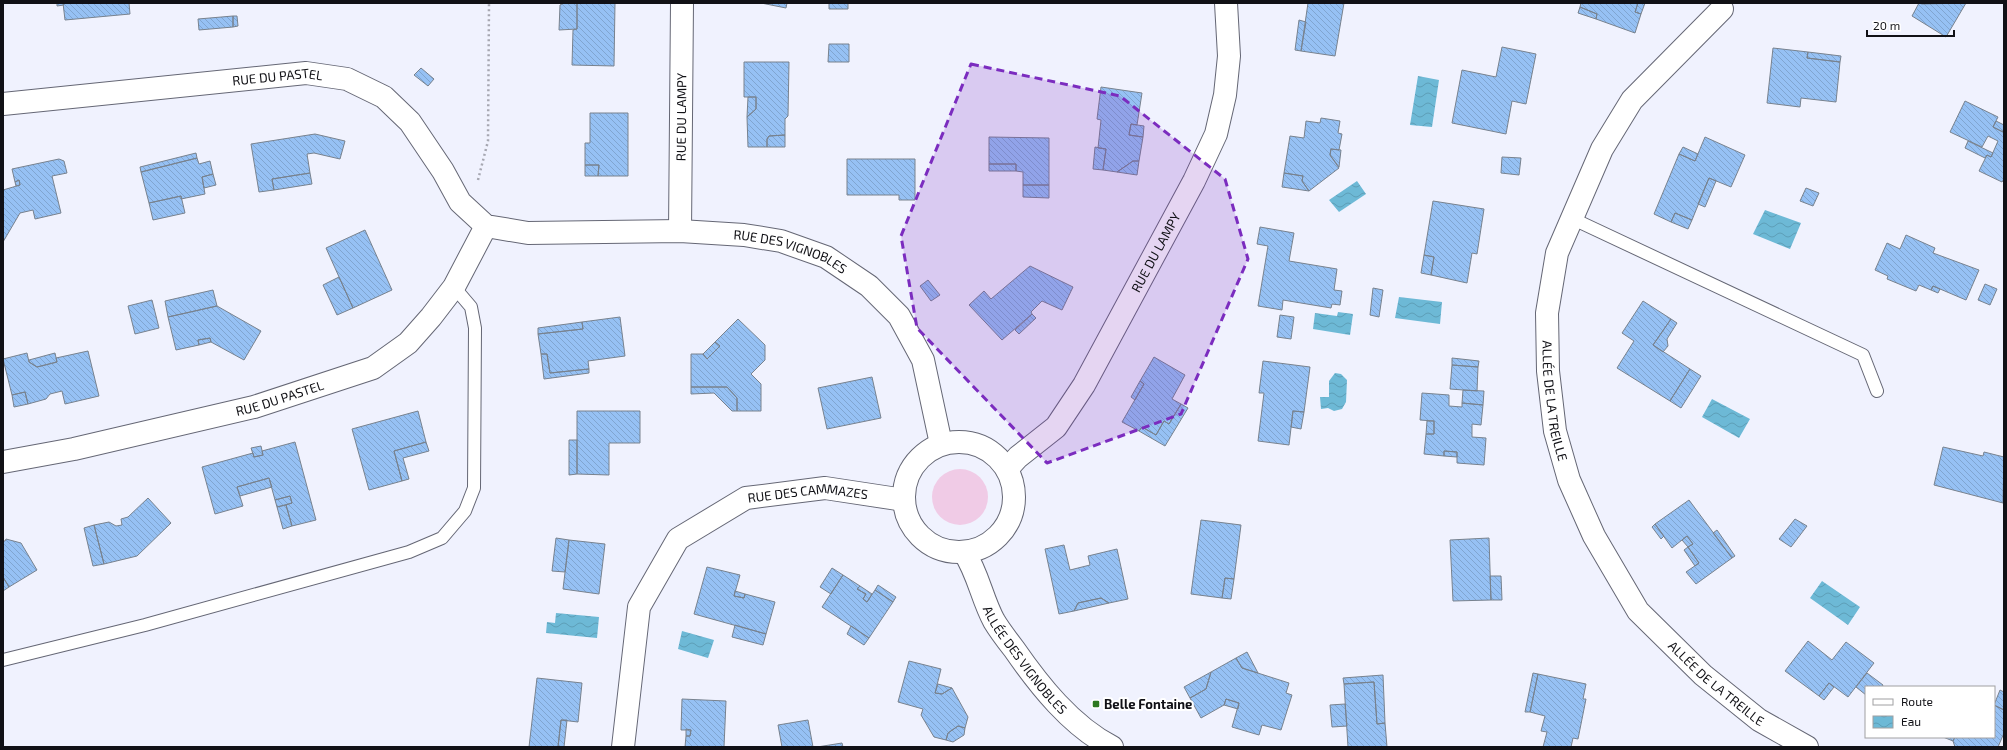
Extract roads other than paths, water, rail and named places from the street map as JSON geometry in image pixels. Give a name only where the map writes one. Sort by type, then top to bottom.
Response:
[{"type":"street","name":"RUE DU LAMPY","points":[[680,231],[682,3]]},
{"type":"street","name":"RUE DU LAMPY","points":[[1007,469],[1018,457],[1056,427],[1084,385],[1194,181],[1216,134],[1225,95],[1229,56],[1226,3]]},
{"type":"street","name":"ALLÉE DE LA TREILLE","points":[[1727,5],[1632,100],[1602,149],[1557,253],[1547,313],[1548,371],[1555,430],[1569,480],[1594,536],[1638,611],[1703,675],[1759,720],[1807,747]]},
{"type":"street","name":"RUE DU PASTEL","points":[[3,104],[306,73],[347,79],[384,97],[410,122],[443,171],[460,202],[486,226],[454,288],[431,317],[408,342],[373,368],[254,408],[74,449],[3,462]]},
{"type":"street","name":"RUE DES VIGNOBLES","points":[[486,226],[528,233],[680,231],[744,235],[781,241],[826,257],[869,286],[899,316],[922,360],[941,444]]},
{"type":"street","points":[[960,441],[978,445],[995,455],[1007,469],[1013,486],[1014,505],[1008,522],[997,537],[982,547],[964,552],[946,550],[930,544],[916,532],[908,517],[904,500],[906,482],[913,466],[925,453],[941,444],[960,441]]},
{"type":"street","name":"RUE DES CAMMAZES","points":[[622,747],[640,607],[678,539],[746,498],[825,488],[904,500]]},
{"type":"street","name":"ALLÉE DES VIGNOBLES","points":[[964,552],[972,564],[994,621],[1034,677],[1063,710],[1105,746]]},
{"type":"lane","points":[[1571,218],[1863,355],[1877,391]]},
{"type":"lane","points":[[3,660],[144,625],[409,552],[442,538],[466,511],[474,488],[475,328],[470,307],[454,288]]},
{"type":"water","points":[[1418,76],[1439,80],[1432,127],[1410,125]]},
{"type":"water","points":[[1357,181],[1366,194],[1339,212],[1329,200]]},
{"type":"water","points":[[1765,210],[1801,223],[1790,249],[1753,234]]},
{"type":"water","points":[[1399,297],[1442,302],[1440,324],[1395,318]]},
{"type":"water","points":[[1338,312],[1353,314],[1350,335],[1313,329],[1315,313],[1337,316]]},
{"type":"water","points":[[1335,373],[1341,374],[1347,380],[1346,402],[1342,409],[1334,411],[1328,408],[1321,409],[1320,397],[1329,397],[1329,381]]},
{"type":"water","points":[[1712,399],[1750,419],[1739,438],[1702,417]]},
{"type":"water","points":[[1822,581],[1860,607],[1848,625],[1810,598]]},
{"type":"water","points":[[556,613],[599,617],[597,638],[546,633],[547,622],[555,623]]},
{"type":"water","points":[[682,631],[714,640],[708,658],[678,649]]},
{"type":"place","name":"Belle Fontaine","points":[[1096,704]]}]
